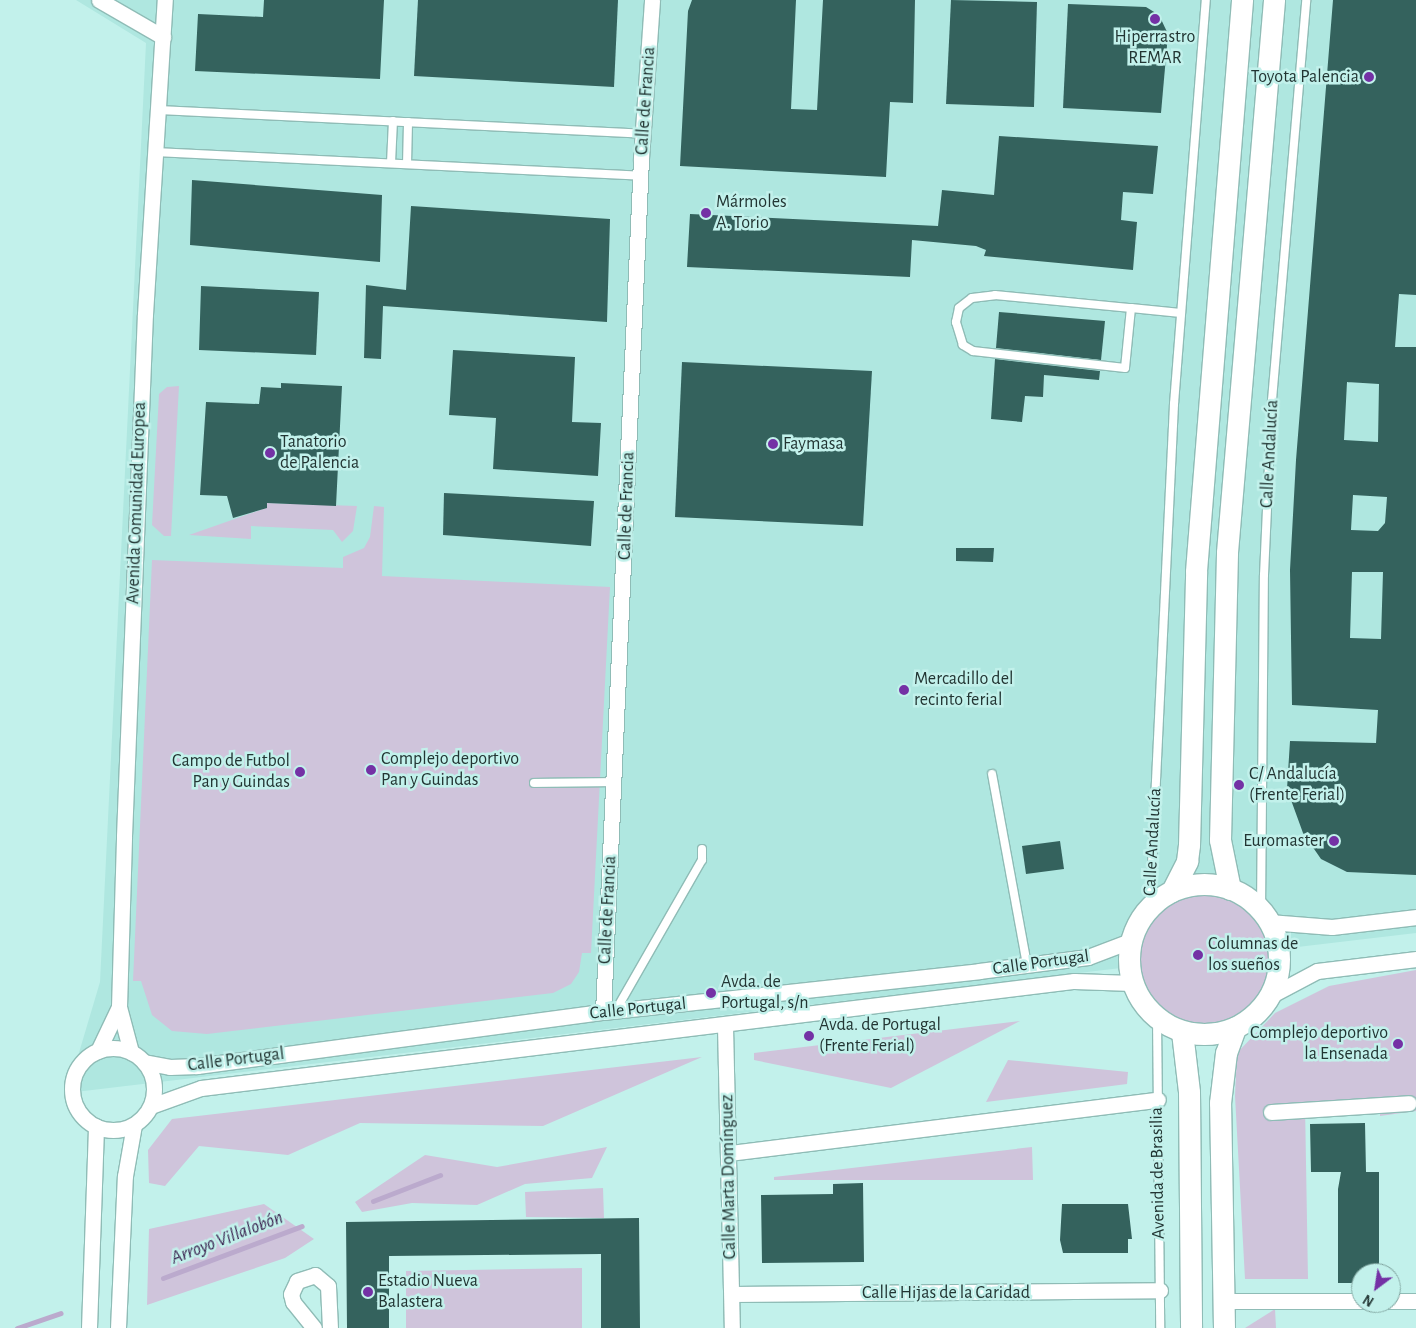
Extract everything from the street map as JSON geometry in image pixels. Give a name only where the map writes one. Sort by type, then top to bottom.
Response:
[{"type":"main road","name":"Calle Andalucía","points":[[1172,891],[1187,861],[1189,845],[1196,571],[1242,0]]},
{"type":"main road","name":"Calle Andalucía","points":[[1230,889],[1220,840],[1227,552],[1274,0]]},
{"type":"main road","points":[[1202,884],[1230,889],[1265,916],[1279,954],[1278,975],[1270,996],[1256,1014],[1235,1028],[1204,1035],[1182,1032],[1157,1018],[1141,1001],[1132,983],[1130,941],[1150,906],[1172,891],[1202,884]]},
{"type":"main road","points":[[1224,1328],[1220,1103],[1226,1053],[1235,1028]]},
{"type":"main road","name":"Avenida de Brasilia","points":[[1182,1032],[1189,1092],[1190,1328]]},
{"type":"street","points":[[100,0],[163,37]]},
{"type":"street","name":"Avenida Comunidad Europea","points":[[131,1052],[119,1007],[145,324],[164,0]]},
{"type":"street","name":"Calle de Francia","points":[[609,1011],[615,782],[641,176],[652,0]]},
{"type":"street","points":[[1265,916],[1332,927],[1416,917]]},
{"type":"street","name":"Calle Portugal","points":[[144,1062],[170,1067],[197,1066],[609,1011],[1027,965],[1101,954],[1130,941]]},
{"type":"street","points":[[1270,996],[1317,971],[1416,959]]},
{"type":"street","name":"Calle Portugal","points":[[151,1106],[200,1088],[725,1026],[1074,981],[1132,983]]},
{"type":"street","name":"Avenida Comunidad Europea","points":[[98,1051],[119,1007]]},
{"type":"street","name":"Calle Marta Domínguez","points":[[725,1026],[730,1153],[732,1328]]},
{"type":"street","points":[[118,1328],[125,1176],[134,1125],[151,1106],[154,1083],[144,1062],[131,1052],[120,1048],[98,1051],[79,1066],[72,1090],[79,1111],[96,1126],[108,1130],[134,1125]]},
{"type":"street","points":[[730,1153],[1158,1100]]},
{"type":"street","points":[[1271,1112],[1412,1103]]},
{"type":"street","points":[[89,1328],[96,1126]]},
{"type":"street","points":[[314,1328],[291,1294],[297,1281],[306,1276],[315,1275],[328,1286],[330,1328]]},
{"type":"street","name":"Calle Hijas de la Caridad","points":[[732,1294],[1160,1290]]},
{"type":"street","points":[[1224,1301],[1351,1301]]},
{"type":"street","points":[[1401,1301],[1416,1301]]},
{"type":"lane","name":"Calle Andalucía","points":[[1150,906],[1181,313],[1206,0]]},
{"type":"lane","name":"Calle Andalucía","points":[[1265,916],[1264,575],[1272,400],[1306,0]]},
{"type":"lane","points":[[159,110],[643,134]]},
{"type":"lane","points":[[391,163],[393,121]]},
{"type":"lane","points":[[407,164],[408,122]]},
{"type":"lane","points":[[155,152],[641,176]]},
{"type":"lane","points":[[1131,308],[1125,368],[973,351],[963,345],[956,322],[959,308],[972,298],[995,296],[1131,308],[1181,313]]},
{"type":"lane","points":[[992,774],[1027,965]]},
{"type":"lane","points":[[534,783],[615,782]]},
{"type":"lane","points":[[609,1011],[702,860],[702,849]]},
{"type":"lane","name":"Avenida de Brasilia","points":[[1157,1018],[1160,1328]]},
{"type":"shaded area","points":[[76,0],[1416,0],[1416,933],[67,1093],[100,982],[146,43]]},
{"type":"shaded area","points":[[179,386],[171,536],[164,536],[152,525],[159,394],[167,387]]},
{"type":"shaded area","points":[[267,503],[357,506],[353,531],[342,542],[333,530],[251,526],[251,539],[189,535],[266,508]]},
{"type":"shaded area","name":"Complejo deportivo Pan y Guindas","points":[[374,506],[384,507],[382,576],[610,587],[591,953],[582,953],[579,972],[571,984],[553,993],[207,1034],[172,1031],[152,1015],[141,981],[133,981],[152,560],[343,568],[343,557],[364,548],[370,537]]},
{"type":"shaded area","points":[[1204,884],[1233,890],[1257,906],[1273,930],[1279,959],[1273,988],[1257,1012],[1233,1028],[1204,1034],[1175,1028],[1151,1012],[1135,988],[1129,959],[1135,930],[1151,906],[1175,890]]},
{"type":"shaded area","points":[[1416,970],[1416,1111],[1380,1116],[1380,1097],[1305,1104],[1308,1279],[1245,1279],[1235,1096],[1237,1053],[1275,1013],[1329,986]]},
{"type":"shaded area","points":[[1020,1021],[891,1088],[754,1060],[754,1053]]},
{"type":"shaded area","points":[[702,1057],[543,1126],[360,1123],[288,1155],[199,1146],[165,1186],[149,1183],[148,1150],[172,1119]]},
{"type":"shaded area","points":[[1008,1060],[1128,1072],[1127,1084],[986,1102]]},
{"type":"shaded area","points":[[607,1147],[592,1178],[525,1184],[477,1205],[412,1203],[362,1212],[355,1202],[425,1155],[497,1167]]},
{"type":"shaded area","points":[[1032,1147],[1033,1180],[774,1180],[774,1177]]},
{"type":"shaded area","points":[[603,1188],[604,1218],[526,1217],[525,1192]]},
{"type":"shaded area","points":[[264,1204],[314,1239],[285,1258],[147,1305],[149,1229]]},
{"type":"shaded area","name":"Estadio Nueva Balastera","points":[[582,1268],[582,1328],[406,1328],[406,1271]]},
{"type":"shaded area","points":[[1275,1309],[1276,1328],[1245,1328]]},
{"type":"building","points":[[264,0],[384,0],[380,79],[195,71],[198,14],[263,17]]},
{"type":"building","points":[[418,0],[618,0],[614,87],[414,76]]},
{"type":"building","points":[[692,0],[796,0],[791,109],[817,110],[823,0],[915,0],[913,103],[890,102],[886,177],[680,166],[688,11]]},
{"type":"building","points":[[951,0],[1037,2],[1034,107],[946,104]]},
{"type":"building","points":[[1333,0],[1416,0],[1416,295],[1399,294],[1395,347],[1416,347],[1416,875],[1347,872],[1321,859],[1303,833],[1287,789],[1290,741],[1376,743],[1378,710],[1292,705],[1290,570],[1296,460]],"holes":[[[1347,382],[1379,384],[1378,442],[1344,440]],[[1353,495],[1387,497],[1385,523],[1378,531],[1351,530]],[[1352,572],[1383,572],[1381,639],[1350,638]]]},
{"type":"building","points":[[1068,4],[1146,7],[1159,15],[1168,34],[1161,113],[1063,108]]},
{"type":"building","points":[[999,136],[1158,146],[1153,194],[1123,192],[1121,220],[1137,222],[1133,270],[984,256],[986,250],[976,246],[912,240],[910,277],[687,267],[690,214],[938,226],[942,190],[994,195]]},
{"type":"building","points":[[192,180],[382,195],[380,262],[190,245]]},
{"type":"building","points":[[411,206],[610,219],[607,322],[383,306],[381,359],[364,358],[366,285],[406,290]]},
{"type":"building","points":[[201,286],[319,292],[316,355],[199,350]]},
{"type":"building","points":[[999,312],[1105,321],[1101,360],[996,348]]},
{"type":"building","points":[[453,350],[575,357],[572,422],[601,423],[598,476],[493,469],[496,418],[449,415]]},
{"type":"building","points":[[995,359],[1100,371],[1099,380],[1044,375],[1043,397],[1025,396],[1022,422],[991,419]]},
{"type":"building","name":"Faymasa","points":[[682,362],[872,371],[863,526],[675,517]]},
{"type":"building","name":"Tanatorio de Palencia","points":[[281,383],[342,386],[336,506],[267,503],[267,508],[233,518],[227,496],[200,495],[206,402],[259,404],[261,387],[281,388]]},
{"type":"building","points":[[444,493],[594,501],[591,546],[443,535]]},
{"type":"building","points":[[956,548],[994,548],[993,562],[956,561]]},
{"type":"building","points":[[1060,841],[1064,869],[1026,874],[1022,846]]},
{"type":"building","points":[[1365,1123],[1366,1172],[1379,1172],[1379,1263],[1351,1263],[1351,1283],[1338,1283],[1338,1189],[1341,1172],[1311,1172],[1310,1124]]},
{"type":"building","points":[[863,1183],[864,1262],[762,1263],[761,1195],[833,1194],[833,1184]]},
{"type":"building","points":[[1062,1204],[1128,1204],[1132,1239],[1128,1239],[1128,1253],[1063,1253],[1060,1240]]},
{"type":"building","name":"Estadio Nueva Balastera","points":[[639,1218],[640,1328],[601,1328],[601,1254],[389,1256],[389,1328],[347,1328],[346,1222]]},
{"type":"waterway","name":"Arroyo Villalobón","points":[[373,1201],[440,1175]]},
{"type":"waterway","name":"Arroyo Villalobón","points":[[163,1278],[302,1226]]},
{"type":"waterway","name":"Arroyo Villalobón","points":[[17,1328],[61,1313]]},
{"type":"place","name":"Hiperrastro REMAR","points":[[1155,19]]},
{"type":"place","name":"Toyota Palencia","points":[[1369,77]]},
{"type":"place","name":"Mármoles A. Torio","points":[[706,213]]},
{"type":"place","name":"Faymasa","points":[[773,444]]},
{"type":"place","name":"Tanatorio de Palencia","points":[[270,453]]},
{"type":"place","name":"Mercadillo del recinto ferial","points":[[904,690]]},
{"type":"place","name":"Complejo deportivo Pan y Guindas","points":[[371,770]]},
{"type":"place","name":"Campo de Futbol Pan y Guindas","points":[[300,772]]},
{"type":"place","name":"C/ Andalucía (Frente Ferial)","points":[[1239,785]]},
{"type":"place","name":"Euromaster","points":[[1334,841]]},
{"type":"place","name":"Columnas de los sueños","points":[[1198,955]]},
{"type":"place","name":"Avda. de Portugal, s/n","points":[[711,993]]},
{"type":"place","name":"Avda. de Portugal (Frente Ferial)","points":[[809,1036]]},
{"type":"place","name":"Complejo deportivo la Ensenada","points":[[1398,1044]]},
{"type":"place","name":"Estadio Nueva Balastera","points":[[368,1292]]}]
